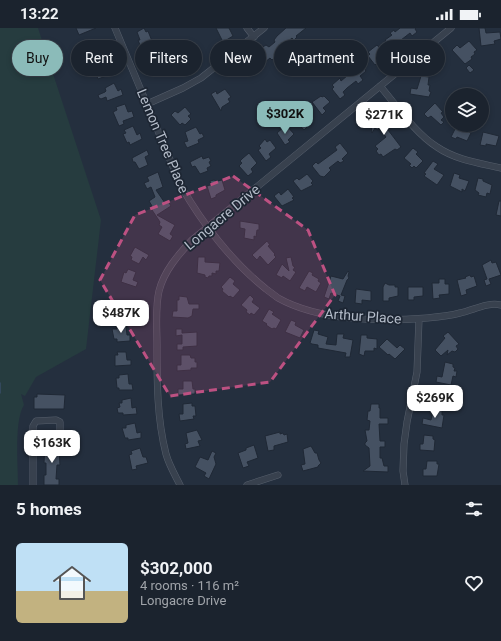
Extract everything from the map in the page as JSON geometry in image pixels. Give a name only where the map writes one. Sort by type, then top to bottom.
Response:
[{"type":"street","name":"Lemon Tree Place","points":[[115,28],[181,186],[208,228]]},
{"type":"street","points":[[247,28],[254,37]]},
{"type":"street","points":[[147,104],[183,88],[201,78],[264,28]]},
{"type":"street","name":"Longacre Drive","points":[[180,485],[167,455],[160,424],[157,382],[157,315],[159,290],[167,272],[177,256],[192,240],[451,28]]},
{"type":"street","points":[[380,86],[419,132],[438,148],[449,154],[472,162],[501,168]]},
{"type":"street","name":"Arthur Place","points":[[208,228],[251,277],[278,298],[307,310],[336,317],[367,319],[419,319],[460,313],[488,304],[501,305]]},
{"type":"street","points":[[405,485],[403,471],[404,444],[417,372],[419,319]]},
{"type":"street","points":[[33,436],[59,436],[60,422],[56,420],[36,421],[34,424],[33,436],[33,485]]},
{"type":"street","points":[[247,485],[278,475]]},
{"type":"highlighted area","points":[[233,176],[308,230],[335,295],[270,382],[170,396],[100,280],[135,215]]},
{"type":"green space","points":[[0,28],[38,28],[42,40],[12,40],[12,76],[54,76],[101,220],[86,349],[36,377],[25,396],[21,394],[24,405],[19,421],[18,432],[18,485],[0,485]]},
{"type":"building","points":[[76,28],[96,28],[79,35]]},
{"type":"building","points":[[144,28],[146,32],[148,31],[152,40],[140,40],[137,32]]},
{"type":"building","points":[[216,28],[229,28],[233,36],[226,40],[222,40]]},
{"type":"building","points":[[286,28],[306,28],[296,36],[297,37],[294,40],[292,38],[290,40],[274,40]]},
{"type":"building","points":[[400,28],[416,28],[415,29],[417,32],[412,36],[410,33],[401,40],[385,40],[392,35],[390,33],[394,30],[395,32]]},
{"type":"building","points":[[479,28],[485,28],[486,33],[500,32],[501,39],[494,41],[495,44],[481,46]]},
{"type":"building","points":[[469,41],[477,50],[471,57],[472,59],[465,64],[452,50],[457,45],[460,48]]},
{"type":"building","points":[[274,43],[274,58],[272,60],[270,58],[266,61],[266,45],[269,47]]},
{"type":"building","points":[[376,46],[375,65],[368,56],[370,54],[368,52]]},
{"type":"building","points":[[469,65],[474,70],[470,73],[466,68]]},
{"type":"building","points":[[97,76],[106,76],[98,79]]},
{"type":"building","points":[[347,76],[360,76],[363,80],[358,84],[356,81],[347,88],[343,92],[345,95],[340,99],[332,89],[334,87],[332,85],[340,78],[341,81]]},
{"type":"building","points":[[421,76],[429,77],[428,85],[430,85],[429,91],[431,92],[429,97],[410,94],[411,88],[417,89]]},
{"type":"building","points":[[114,83],[118,91],[121,89],[123,95],[107,101],[106,97],[101,99],[99,98],[98,95],[106,91],[105,88]]},
{"type":"building","points":[[225,89],[231,97],[228,99],[230,102],[222,107],[221,111],[211,94],[216,91],[217,94]]},
{"type":"building","points":[[321,96],[324,96],[330,102],[323,108],[326,111],[322,115],[312,102]]},
{"type":"building","points":[[435,103],[443,112],[441,113],[444,117],[441,120],[444,122],[441,125],[431,116],[428,118],[424,114]]},
{"type":"building","points":[[125,104],[128,112],[132,111],[134,117],[123,121],[124,124],[119,126],[113,112],[117,110],[116,107]]},
{"type":"building","points":[[185,107],[191,114],[188,116],[191,119],[185,125],[182,123],[180,125],[171,115],[175,111],[178,113]]},
{"type":"building","points":[[303,110],[305,112],[307,110],[313,117],[306,123],[308,126],[304,130],[295,120],[297,118],[295,116]]},
{"type":"building","points":[[376,111],[387,122],[385,126],[401,147],[383,157],[376,151],[378,149],[375,146],[386,137],[379,128],[378,130],[375,128],[372,133],[371,123],[369,121]]},
{"type":"building","points":[[286,125],[294,134],[288,140],[290,142],[285,145],[277,133]]},
{"type":"building","points":[[133,126],[137,135],[140,133],[142,139],[130,145],[129,142],[127,143],[123,134],[126,133],[124,130]]},
{"type":"building","points":[[196,127],[200,134],[202,133],[204,137],[198,140],[199,143],[187,148],[184,142],[188,141],[185,132]]},
{"type":"building","points":[[454,132],[471,133],[467,141],[457,137],[456,139],[451,137]]},
{"type":"building","points":[[483,132],[499,136],[496,146],[486,144],[486,146],[480,145]]},
{"type":"building","points":[[265,139],[267,142],[270,140],[276,148],[269,154],[271,157],[266,161],[258,150],[261,148],[259,146]]},
{"type":"building","points":[[340,143],[348,153],[342,159],[344,161],[340,163],[338,161],[329,168],[331,170],[324,177],[320,176],[312,166],[316,162],[318,164],[337,150],[335,147]]},
{"type":"building","points":[[413,148],[418,152],[416,154],[423,161],[416,168],[414,166],[412,168],[409,165],[411,164],[404,158]]},
{"type":"building","points":[[147,150],[149,155],[145,157],[148,165],[139,169],[135,162],[133,162],[132,158]]},
{"type":"building","points":[[249,153],[257,163],[251,169],[253,172],[248,176],[239,166],[242,163],[240,161]]},
{"type":"building","points":[[202,156],[203,159],[209,157],[211,166],[207,168],[208,171],[200,174],[195,166],[192,167],[190,162]]},
{"type":"building","points":[[433,161],[438,164],[434,169],[444,175],[437,185],[424,176],[426,174],[424,173]]},
{"type":"building","points":[[158,172],[163,187],[156,190],[165,203],[168,201],[171,206],[157,215],[175,225],[170,234],[173,236],[170,241],[158,234],[162,227],[159,225],[160,222],[150,207],[152,206],[149,201],[155,197],[151,187],[147,189],[144,183],[149,181],[147,177]]},
{"type":"building","points":[[454,173],[460,175],[459,178],[469,181],[465,191],[462,189],[462,192],[450,186]]},
{"type":"building","points":[[307,174],[313,181],[311,183],[313,185],[301,191],[293,181],[297,178],[299,180]]},
{"type":"building","points":[[478,178],[483,179],[483,181],[492,185],[490,194],[487,193],[486,197],[478,195],[479,193],[475,190]]},
{"type":"building","points":[[222,180],[225,190],[211,199],[207,186],[211,185],[210,181]]},
{"type":"building","points":[[288,189],[294,197],[292,198],[294,200],[282,206],[274,196],[279,192],[281,195]]},
{"type":"building","points":[[499,201],[501,201],[501,216],[496,215]]},
{"type":"building","points":[[240,221],[259,224],[259,230],[257,230],[256,237],[254,236],[254,240],[244,238],[245,229],[240,228]]},
{"type":"building","points":[[267,241],[270,245],[268,246],[276,257],[268,265],[260,256],[257,260],[252,255]]},
{"type":"building","points":[[135,247],[149,255],[146,260],[143,257],[139,264],[131,260],[132,257],[130,256]]},
{"type":"building","points":[[198,257],[205,257],[205,262],[220,263],[219,271],[216,271],[216,274],[212,273],[212,276],[209,276],[208,278],[205,277],[205,275],[197,273]]},
{"type":"building","points":[[291,257],[293,266],[295,267],[293,270],[296,272],[290,281],[283,276],[282,278],[276,275],[282,264],[289,271],[286,258]]},
{"type":"building","points":[[491,260],[492,263],[496,262],[501,275],[489,279],[491,284],[486,286],[484,280],[487,279],[482,265]]},
{"type":"building","points":[[128,269],[136,272],[133,280],[138,282],[136,287],[121,282],[124,272],[126,273]]},
{"type":"building","points":[[309,271],[313,273],[312,275],[319,279],[318,281],[321,283],[316,292],[307,287],[305,291],[299,288]]},
{"type":"building","points":[[348,271],[349,278],[341,295],[345,296],[343,303],[338,301],[340,296],[331,293],[329,299],[324,297],[331,276],[343,279]]},
{"type":"building","points":[[470,275],[471,277],[474,276],[477,286],[466,290],[467,294],[461,296],[457,280],[466,278],[465,277]]},
{"type":"building","points":[[230,277],[235,281],[233,284],[240,290],[233,298],[230,296],[229,297],[222,291],[223,289],[221,287]]},
{"type":"building","points":[[439,279],[445,279],[445,284],[449,284],[449,294],[439,295],[440,298],[433,299],[432,283],[439,283]]},
{"type":"building","points":[[385,283],[398,287],[398,296],[389,298],[389,301],[383,301],[383,287]]},
{"type":"building","points":[[408,287],[423,287],[423,296],[414,297],[414,300],[408,300]]},
{"type":"building","points":[[356,289],[371,291],[371,301],[362,300],[362,304],[355,303]]},
{"type":"building","points":[[250,295],[254,299],[252,302],[260,308],[254,315],[251,313],[250,315],[246,312],[247,310],[241,305]]},
{"type":"building","points":[[179,296],[187,297],[189,304],[199,304],[199,309],[193,309],[192,316],[188,318],[172,317],[173,311],[177,311],[177,300],[179,300]]},
{"type":"building","points":[[119,302],[128,303],[127,311],[132,311],[131,317],[116,315],[116,305],[119,305]]},
{"type":"building","points":[[269,309],[274,312],[272,314],[281,320],[276,329],[272,329],[262,321]]},
{"type":"building","points":[[291,320],[296,322],[295,325],[304,330],[300,338],[285,332]]},
{"type":"building","points":[[116,326],[126,326],[127,335],[130,335],[130,341],[117,342],[117,339],[114,339],[112,329],[117,329]]},
{"type":"building","points":[[176,329],[182,329],[182,333],[197,332],[197,346],[183,347],[183,350],[177,350],[177,344],[182,344],[182,335],[176,336]]},
{"type":"building","points":[[314,330],[319,331],[318,334],[328,337],[326,344],[336,345],[337,334],[344,334],[343,338],[353,340],[350,357],[345,357],[346,353],[318,348],[318,345],[310,343]]},
{"type":"building","points":[[448,332],[459,344],[456,346],[458,349],[447,355],[448,350],[441,356],[435,350],[445,338],[443,336]]},
{"type":"building","points":[[361,335],[367,335],[367,338],[377,339],[377,349],[374,348],[374,351],[365,351],[364,356],[359,354]]},
{"type":"building","points":[[387,339],[397,348],[400,345],[405,349],[395,359],[379,347]]},
{"type":"building","points":[[117,352],[126,352],[127,360],[131,360],[131,365],[115,366],[115,355],[118,355]]},
{"type":"building","points":[[181,355],[190,355],[191,358],[195,358],[197,368],[177,371],[177,365],[181,365]]},
{"type":"building","points":[[445,362],[453,364],[453,367],[455,368],[454,371],[457,371],[456,377],[453,376],[451,385],[436,382],[437,376],[442,377]]},
{"type":"building","points":[[128,374],[129,384],[132,384],[133,390],[119,390],[119,388],[117,388],[116,378],[119,378],[119,375]]},
{"type":"building","points":[[183,381],[192,381],[195,394],[178,395],[178,389],[183,389]]},
{"type":"building","points":[[37,394],[65,395],[64,409],[34,409],[34,397],[37,397]]},
{"type":"building","points":[[131,398],[132,408],[136,407],[137,414],[123,415],[123,413],[118,413],[117,408],[120,407],[119,403],[122,403],[122,400]]},
{"type":"building","points":[[192,403],[192,406],[195,406],[196,416],[193,416],[194,419],[180,421],[179,414],[183,414],[183,404]]},
{"type":"building","points":[[371,404],[379,404],[380,418],[388,418],[388,424],[379,424],[380,441],[385,441],[385,447],[380,447],[380,458],[382,458],[384,466],[388,466],[388,472],[363,471],[370,466],[369,448],[365,445],[367,441],[365,430],[369,430],[370,421],[367,420],[368,411],[370,411]]},
{"type":"building","points":[[434,407],[442,408],[442,415],[444,415],[442,428],[422,424],[423,418],[431,420]]},
{"type":"building","points":[[135,423],[137,433],[141,432],[141,438],[128,440],[128,438],[125,438],[122,428],[126,428],[126,425]]},
{"type":"building","points":[[197,430],[202,440],[198,441],[200,446],[186,449],[185,444],[188,443],[186,433]]},
{"type":"building","points":[[280,432],[280,434],[287,434],[288,442],[274,446],[274,450],[268,451],[265,436]]},
{"type":"building","points":[[424,435],[433,436],[433,439],[435,440],[434,451],[420,450],[420,444],[423,444]]},
{"type":"building","points":[[45,444],[56,444],[56,447],[59,447],[60,465],[57,465],[56,479],[59,479],[59,485],[44,485],[44,475],[46,475],[46,463],[44,463]]},
{"type":"building","points":[[254,445],[258,458],[247,462],[249,466],[243,468],[238,453]]},
{"type":"building","points":[[311,446],[315,453],[317,453],[321,463],[318,467],[303,471],[301,465],[305,464],[303,449]]},
{"type":"building","points":[[140,448],[143,457],[146,457],[148,463],[136,466],[137,469],[132,470],[129,455],[132,454],[131,451]]},
{"type":"building","points":[[212,451],[216,453],[214,457],[216,464],[209,479],[204,476],[206,473],[195,467],[200,457],[208,460]]},
{"type":"building","points":[[427,461],[437,461],[437,464],[439,464],[437,476],[423,476],[423,469],[426,469]]},
{"type":"waterway","points":[[0,383],[0,393]]}]
